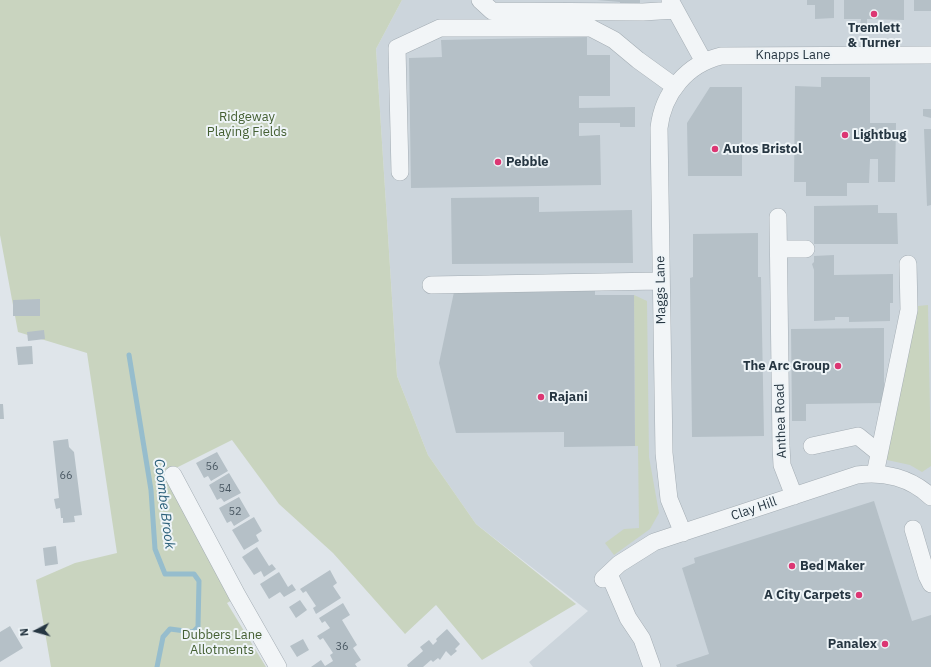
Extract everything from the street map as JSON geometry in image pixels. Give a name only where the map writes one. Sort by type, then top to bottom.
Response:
[{"type":"street","points":[[480,0],[492,11],[643,12],[673,5],[704,62]]},
{"type":"street","points":[[400,172],[397,48],[440,28],[591,28],[614,40],[674,86]]},
{"type":"street","name":"Knapps Lane","points":[[704,62],[713,58],[731,55],[931,55]]},
{"type":"street","name":"Maggs Lane","points":[[682,533],[669,499],[665,467],[660,281],[659,128],[662,109],[674,86],[685,75],[704,62]]},
{"type":"street","name":"Anthea Road","points":[[778,217],[782,464],[794,496]]},
{"type":"street","points":[[779,249],[806,249]]},
{"type":"street","points":[[875,474],[909,310],[908,264]]},
{"type":"street","points":[[431,285],[660,281]]},
{"type":"street","points":[[812,446],[858,436],[879,452]]},
{"type":"street","name":"Clay Hill","points":[[652,667],[642,638],[628,618],[606,577],[644,547],[654,542],[857,475],[875,474],[893,476],[916,485],[931,497]]},
{"type":"street","points":[[173,475],[237,595],[278,667]]},
{"type":"street","points":[[912,529],[926,576],[931,584]]},
{"type":"shaded area","points":[[402,0],[931,0],[931,667],[533,667],[529,662],[588,611],[476,524],[428,455],[397,376],[376,49]]},
{"type":"green space","points":[[0,0],[402,0],[376,49],[397,376],[428,455],[476,524],[576,604],[482,660],[436,605],[405,634],[333,553],[279,504],[232,440],[166,473],[234,599],[227,603],[266,667],[51,667],[36,580],[75,563],[117,553],[87,353],[18,332],[0,235]]},
{"type":"green space","points":[[634,295],[647,301],[649,457],[659,513],[650,529],[614,555],[605,543],[624,529],[639,528],[638,446],[635,446]]},
{"type":"green space","points":[[928,305],[931,466],[922,472],[910,465],[887,460],[886,453],[918,306]]},
{"type":"building","points":[[597,0],[640,0],[640,5],[620,5],[620,2]]},
{"type":"building","points":[[807,0],[834,0],[834,18],[815,19],[815,5],[807,5]]},
{"type":"building","name":"Tremlett & Turner","points":[[844,0],[904,0],[904,20],[867,19],[867,26],[860,25],[861,19],[844,19]]},
{"type":"building","points":[[914,0],[931,0],[931,11],[914,11]]},
{"type":"building","points":[[587,37],[587,55],[610,55],[610,96],[579,96],[579,108],[635,107],[635,127],[620,127],[620,123],[579,123],[579,136],[600,135],[601,185],[411,188],[409,58],[442,57],[441,40]]},
{"type":"building","name":"Lightbug","points":[[821,77],[870,77],[870,123],[896,123],[895,182],[878,182],[878,159],[870,159],[869,183],[847,183],[847,196],[806,196],[806,182],[794,182],[795,86],[821,87]]},
{"type":"building","name":"Autos Bristol","points":[[710,87],[742,87],[742,176],[688,176],[687,123]]},
{"type":"building","points":[[923,109],[931,109],[931,118],[923,116]]},
{"type":"building","points":[[924,129],[931,129],[931,205],[927,206]]},
{"type":"building","points":[[539,197],[539,212],[632,210],[633,263],[452,264],[451,198]]},
{"type":"building","points":[[878,205],[878,213],[897,213],[898,244],[814,244],[814,206]]},
{"type":"building","points":[[758,233],[758,277],[761,277],[764,436],[692,437],[690,278],[693,277],[693,234]]},
{"type":"building","points":[[834,255],[834,275],[893,274],[893,303],[890,303],[890,321],[849,322],[849,317],[835,317],[835,320],[814,321],[814,270],[812,264],[814,262],[814,256]]},
{"type":"building","name":"Rajani","points":[[595,290],[595,295],[634,295],[635,446],[564,447],[564,432],[456,433],[439,363],[454,292]]},
{"type":"building","points":[[40,299],[40,316],[13,316],[13,300]]},
{"type":"building","name":"The Arc Group","points":[[884,328],[884,403],[806,404],[806,421],[792,421],[791,329]]},
{"type":"building","points":[[44,330],[45,339],[28,341],[27,332]]},
{"type":"building","points":[[32,346],[33,364],[18,365],[16,347]]},
{"type":"building","points":[[0,404],[3,404],[4,419],[0,419]]},
{"type":"building","points":[[68,439],[69,447],[74,452],[82,515],[74,516],[75,522],[63,523],[60,508],[56,509],[54,499],[59,498],[53,441]]},
{"type":"building","points":[[217,452],[228,471],[211,481],[208,476],[204,478],[196,463]]},
{"type":"building","points":[[229,473],[241,493],[224,502],[221,498],[217,500],[209,485]]},
{"type":"building","points":[[239,497],[250,516],[234,526],[231,521],[227,523],[219,508]]},
{"type":"building","points":[[874,501],[912,621],[931,615],[931,667],[677,667],[676,665],[709,654],[682,568],[695,563],[694,558]]},
{"type":"building","points":[[254,517],[262,531],[256,535],[259,541],[244,550],[232,530]]},
{"type":"building","points":[[56,546],[58,564],[45,566],[43,548]]},
{"type":"building","points":[[257,547],[269,566],[272,564],[276,569],[264,577],[261,571],[254,575],[242,557]]},
{"type":"building","points":[[330,570],[337,583],[333,586],[341,598],[316,614],[313,608],[316,606],[306,591],[303,593],[300,589]]},
{"type":"building","points":[[279,572],[288,587],[292,584],[296,590],[284,597],[280,592],[269,599],[260,584]]},
{"type":"building","points":[[300,600],[307,610],[296,618],[289,607]]},
{"type":"building","points":[[343,603],[350,615],[342,620],[357,645],[353,648],[361,660],[355,664],[357,667],[311,667],[321,660],[325,666],[333,661],[330,655],[333,653],[323,638],[320,640],[317,636],[330,628],[325,621],[322,623],[319,618]]},
{"type":"building","points":[[10,626],[23,648],[0,662],[0,632]]},
{"type":"building","points":[[447,629],[460,644],[455,649],[457,651],[451,656],[446,651],[440,660],[438,658],[433,662],[431,660],[423,667],[408,667],[407,665],[423,651],[420,647],[429,640],[433,645],[437,641],[436,639]]},
{"type":"building","points":[[303,639],[309,650],[297,657],[290,646]]},
{"type":"waterway","name":"Coombe Brook","points":[[129,355],[151,490],[155,549],[165,574],[194,574],[199,581],[198,627],[193,632],[170,629],[163,637],[157,667]]},
{"type":"place","name":"Tremlett & Turner","points":[[874,14]]},
{"type":"place","name":"Lightbug","points":[[845,135]]},
{"type":"place","name":"Autos Bristol","points":[[715,149]]},
{"type":"place","name":"Pebble","points":[[498,162]]},
{"type":"place","name":"The Arc Group","points":[[838,366]]},
{"type":"place","name":"Rajani","points":[[541,397]]},
{"type":"place","name":"Bed Maker","points":[[792,566]]},
{"type":"place","name":"A City Carpets","points":[[859,595]]},
{"type":"place","name":"Panalex","points":[[885,644]]},
{"type":"park label","name":"Ridgeway Playing Fields","points":[[247,124]]},
{"type":"park label","name":"Dubbers Lane Allotments","points":[[222,642]]}]
